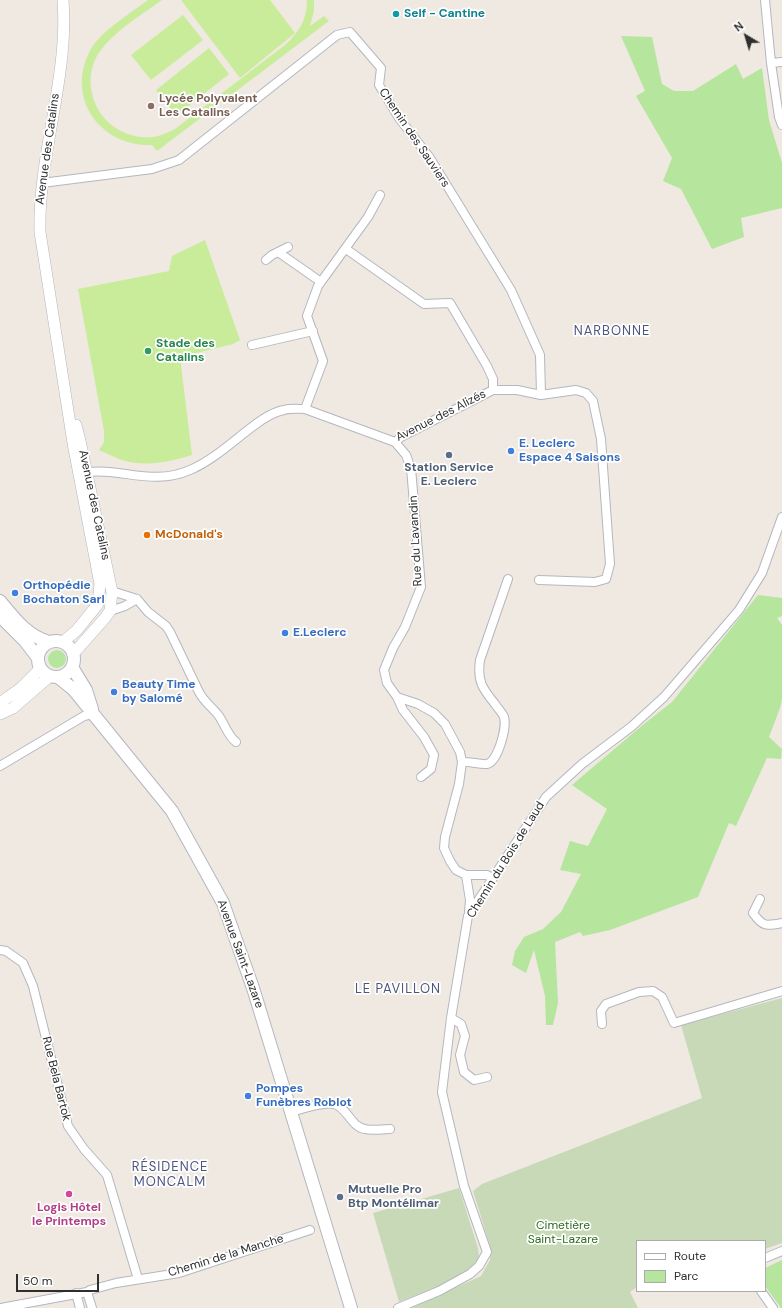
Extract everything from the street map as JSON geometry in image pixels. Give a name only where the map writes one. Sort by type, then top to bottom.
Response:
[{"type":"main road","points":[[0,601],[30,634],[49,642]]},
{"type":"main road","name":"Avenue Saint-Lazare","points":[[0,616],[25,641],[46,670],[73,689],[172,811],[223,903],[253,988],[351,1308]]},
{"type":"main road","points":[[49,642],[63,642],[69,646],[73,654],[74,660],[72,667],[69,671],[46,670],[39,651],[49,642]]},
{"type":"main road","name":"Avenue Saint-Lazare","points":[[72,667],[86,690],[90,699],[93,714]]},
{"type":"street","name":"Avenue des Catalins","points":[[63,0],[63,51],[42,183],[39,208],[40,232],[73,443],[83,473],[112,592],[110,611]]},
{"type":"street","points":[[765,0],[771,63],[779,117],[782,126]]},
{"type":"street","name":"Chemin des Sauviers","points":[[42,183],[152,169],[179,160],[337,35],[350,32],[381,68],[379,85],[399,118],[430,158],[511,290],[540,355],[541,394]]},
{"type":"street","points":[[771,63],[782,62]]},
{"type":"street","points":[[305,409],[323,361],[308,316],[318,286],[368,217],[380,195]]},
{"type":"street","points":[[266,260],[272,255],[288,247]]},
{"type":"street","points":[[346,248],[424,304],[450,303],[487,366],[493,379],[494,390]]},
{"type":"street","points":[[278,252],[321,282]]},
{"type":"street","points":[[252,345],[313,331]]},
{"type":"street","name":"Avenue des Alizés","points":[[83,473],[97,471],[143,477],[175,475],[190,470],[214,456],[264,418],[282,410],[293,408],[305,409],[395,442],[421,426],[494,390],[517,390],[541,394],[576,390],[586,393],[593,401],[601,439],[610,564],[606,579],[595,582],[539,580]]},
{"type":"street","name":"Rue du Lavandin","points":[[395,442],[406,455],[412,468],[421,587],[405,627],[393,648],[384,670],[387,683],[397,697],[403,710],[424,737],[434,754],[431,769],[421,777]]},
{"type":"street","name":"Avenue des Catalins","points":[[83,473],[100,584],[98,604]]},
{"type":"street","name":"Chemin du Bois de Laud","points":[[398,1308],[439,1291],[470,1274],[479,1266],[487,1252],[464,1186],[442,1092],[451,1018],[468,916],[546,796],[582,764],[631,727],[664,697],[739,610],[762,573],[782,517]]},
{"type":"street","points":[[462,762],[487,764],[492,762],[499,750],[504,719],[501,712],[483,689],[479,679],[478,670],[480,660],[508,579]]},
{"type":"street","points":[[63,642],[77,630],[105,596],[112,592],[137,599],[148,612],[166,626],[202,698],[219,716],[231,739],[236,742]]},
{"type":"street","points":[[73,654],[110,611],[125,606],[137,599]]},
{"type":"street","points":[[0,703],[46,670]]},
{"type":"street","points":[[0,714],[13,708],[46,670]]},
{"type":"street","points":[[397,697],[418,704],[434,713],[445,724],[460,752],[462,762],[459,784],[445,837],[444,848],[456,870],[466,875],[487,875],[492,878]]},
{"type":"street","points":[[0,766],[84,716],[93,714]]},
{"type":"street","points":[[466,875],[470,900],[468,916]]},
{"type":"street","points":[[760,899],[753,913],[759,923],[769,926],[782,923]]},
{"type":"street","name":"Rue Bela Bartok","points":[[0,950],[6,951],[23,963],[33,986],[68,1126],[84,1149],[107,1175],[138,1278]]},
{"type":"street","points":[[602,1024],[601,1011],[606,1004],[639,992],[652,991],[662,997],[674,1023],[782,991]]},
{"type":"street","points":[[451,1018],[461,1024],[465,1036],[460,1055],[464,1072],[474,1080],[487,1076]]},
{"type":"street","points":[[291,1112],[324,1104],[334,1104],[341,1108],[358,1126],[364,1129],[390,1129]]},
{"type":"street","name":"Chemin de la Manche","points":[[1,1308],[87,1292],[100,1287],[138,1278],[179,1273],[310,1230]]},
{"type":"street","points":[[766,1258],[782,1251]]},
{"type":"street","points":[[87,1292],[92,1308]]},
{"type":"street","points":[[762,1292],[773,1308]]},
{"type":"street","points":[[76,1293],[80,1308]]},
{"type":"green space","points":[[148,0],[162,0],[124,27],[107,43],[95,60],[91,77],[93,99],[98,110],[105,119],[114,126],[134,136],[158,136],[175,129],[285,45],[298,30],[304,20],[307,0],[314,0],[314,11],[310,26],[324,16],[329,21],[157,151],[152,145],[133,143],[117,138],[103,128],[92,116],[85,101],[82,85],[84,67],[91,49],[96,42],[125,16]]},
{"type":"green space","points":[[181,0],[270,0],[295,33],[240,78]]},
{"type":"green space","points":[[183,15],[203,40],[151,80],[131,55]]},
{"type":"green space","points":[[621,36],[652,37],[662,84],[674,91],[693,91],[736,64],[743,79],[762,68],[769,120],[782,163],[782,208],[741,218],[744,237],[712,249],[681,189],[663,181],[672,158],[636,96],[645,91]]},
{"type":"green space","points":[[209,48],[229,74],[176,116],[156,90]]},
{"type":"green space","name":"Stade des Catalins","points":[[205,240],[240,340],[233,344],[180,357],[192,455],[165,462],[147,464],[128,462],[119,459],[99,450],[104,442],[104,431],[78,289],[169,271],[172,256]]},
{"type":"green space","points":[[758,595],[782,598],[782,616],[777,618],[782,625],[782,699],[769,737],[782,749],[781,759],[767,758],[736,826],[729,823],[698,897],[610,930],[583,936],[580,932],[555,942],[558,1003],[553,1025],[546,1025],[545,996],[534,950],[526,973],[512,965],[515,951],[524,937],[543,929],[561,912],[581,874],[560,870],[570,841],[588,846],[607,809],[572,785],[672,702]]},
{"type":"green space","points":[[53,650],[61,650],[66,655],[64,666],[61,668],[53,668],[48,663],[48,655]]},
{"type":"green space","name":"Cimetière Saint-Lazare","points":[[782,998],[782,1243],[766,1249],[766,1240],[636,1240],[636,1288],[630,1292],[638,1308],[411,1308],[481,1276],[490,1260],[491,1249],[473,1191],[482,1184],[702,1098],[681,1025]]},
{"type":"green space","points":[[459,1188],[478,1248],[479,1258],[472,1266],[453,1280],[399,1302],[373,1213]]},
{"type":"green space","points":[[782,1260],[782,1308],[766,1287],[766,1268]]},
{"type":"place","name":"Self - Cantine","points":[[396,14]]},
{"type":"place","name":"Lycée Polyvalent Les Catalins","points":[[151,106]]},
{"type":"place","name":"Stade des Catalins","points":[[148,351]]},
{"type":"place","name":"E. Leclerc Espace 4 Saisons","points":[[511,451]]},
{"type":"place","name":"Station Service E. Leclerc","points":[[449,455]]},
{"type":"place","name":"McDonald's","points":[[147,535]]},
{"type":"place","name":"Orthopédie Bochaton Sarl","points":[[15,593]]},
{"type":"place","name":"E.Leclerc","points":[[285,633]]},
{"type":"place","name":"Beauty Time by Salomé","points":[[114,692]]},
{"type":"place","name":"Pompes Funèbres Roblot","points":[[248,1096]]},
{"type":"place","name":"Logis Hôtel le Printemps","points":[[69,1194]]},
{"type":"place","name":"Mutuelle Pro Btp Montélimar","points":[[340,1197]]},
{"type":"district","name":"NARBONNE","points":[[612,332]]},
{"type":"district","name":"LE PAVILLON","points":[[398,990]]},
{"type":"district","name":"RÉSIDENCE MONCALM","points":[[170,1176]]}]
